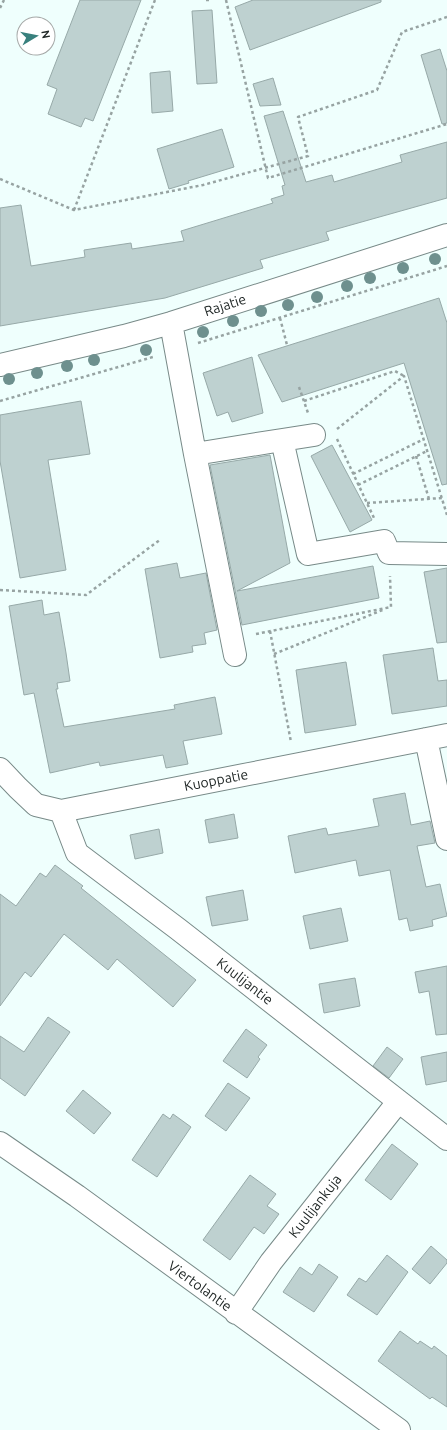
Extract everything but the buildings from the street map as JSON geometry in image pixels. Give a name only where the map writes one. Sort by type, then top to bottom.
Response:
[{"type":"street","name":"Rajatie","points":[[0,365],[124,336],[171,323],[447,235]]},
{"type":"street","points":[[171,323],[233,647]]},
{"type":"street","points":[[195,454],[314,435]]},
{"type":"street","points":[[282,440],[308,554],[387,547],[447,554]]},
{"type":"street","name":"Kuoppatie","points":[[0,769],[36,805],[61,811],[447,735]]},
{"type":"street","points":[[426,739],[447,839]]},
{"type":"street","name":"Kuulijantie","points":[[61,811],[77,853],[178,929],[447,1139]]},
{"type":"street","name":"Kuulijankuja","points":[[236,1313],[272,1262],[398,1102]]},
{"type":"street","name":"Viertolantie","points":[[0,1143],[78,1196],[236,1313],[399,1430]]},
{"type":"path","points":[[0,8],[4,0]]},
{"type":"path","points":[[74,210],[155,0]]},
{"type":"path","points":[[226,0],[268,178],[447,124]]},
{"type":"path","points":[[0,179],[74,210],[203,185],[308,156],[298,118],[377,90],[402,32],[447,18]]},
{"type":"path","points":[[0,401],[176,350],[447,266]]},
{"type":"path","points":[[280,318],[287,345]]},
{"type":"path","points":[[304,401],[395,371],[404,376],[447,515]]},
{"type":"path","points":[[391,607],[387,547],[334,432],[404,376]]},
{"type":"path","points":[[353,474],[424,440]]},
{"type":"path","points":[[358,485],[427,451]]},
{"type":"path","points":[[416,456],[429,499]]},
{"type":"path","points":[[367,503],[442,498]]},
{"type":"path","points":[[0,590],[86,595],[161,539]]},
{"type":"path","points":[[233,647],[270,631],[391,607]]},
{"type":"path","points":[[274,654],[391,607]]},
{"type":"path","points":[[270,631],[295,764]]}]
